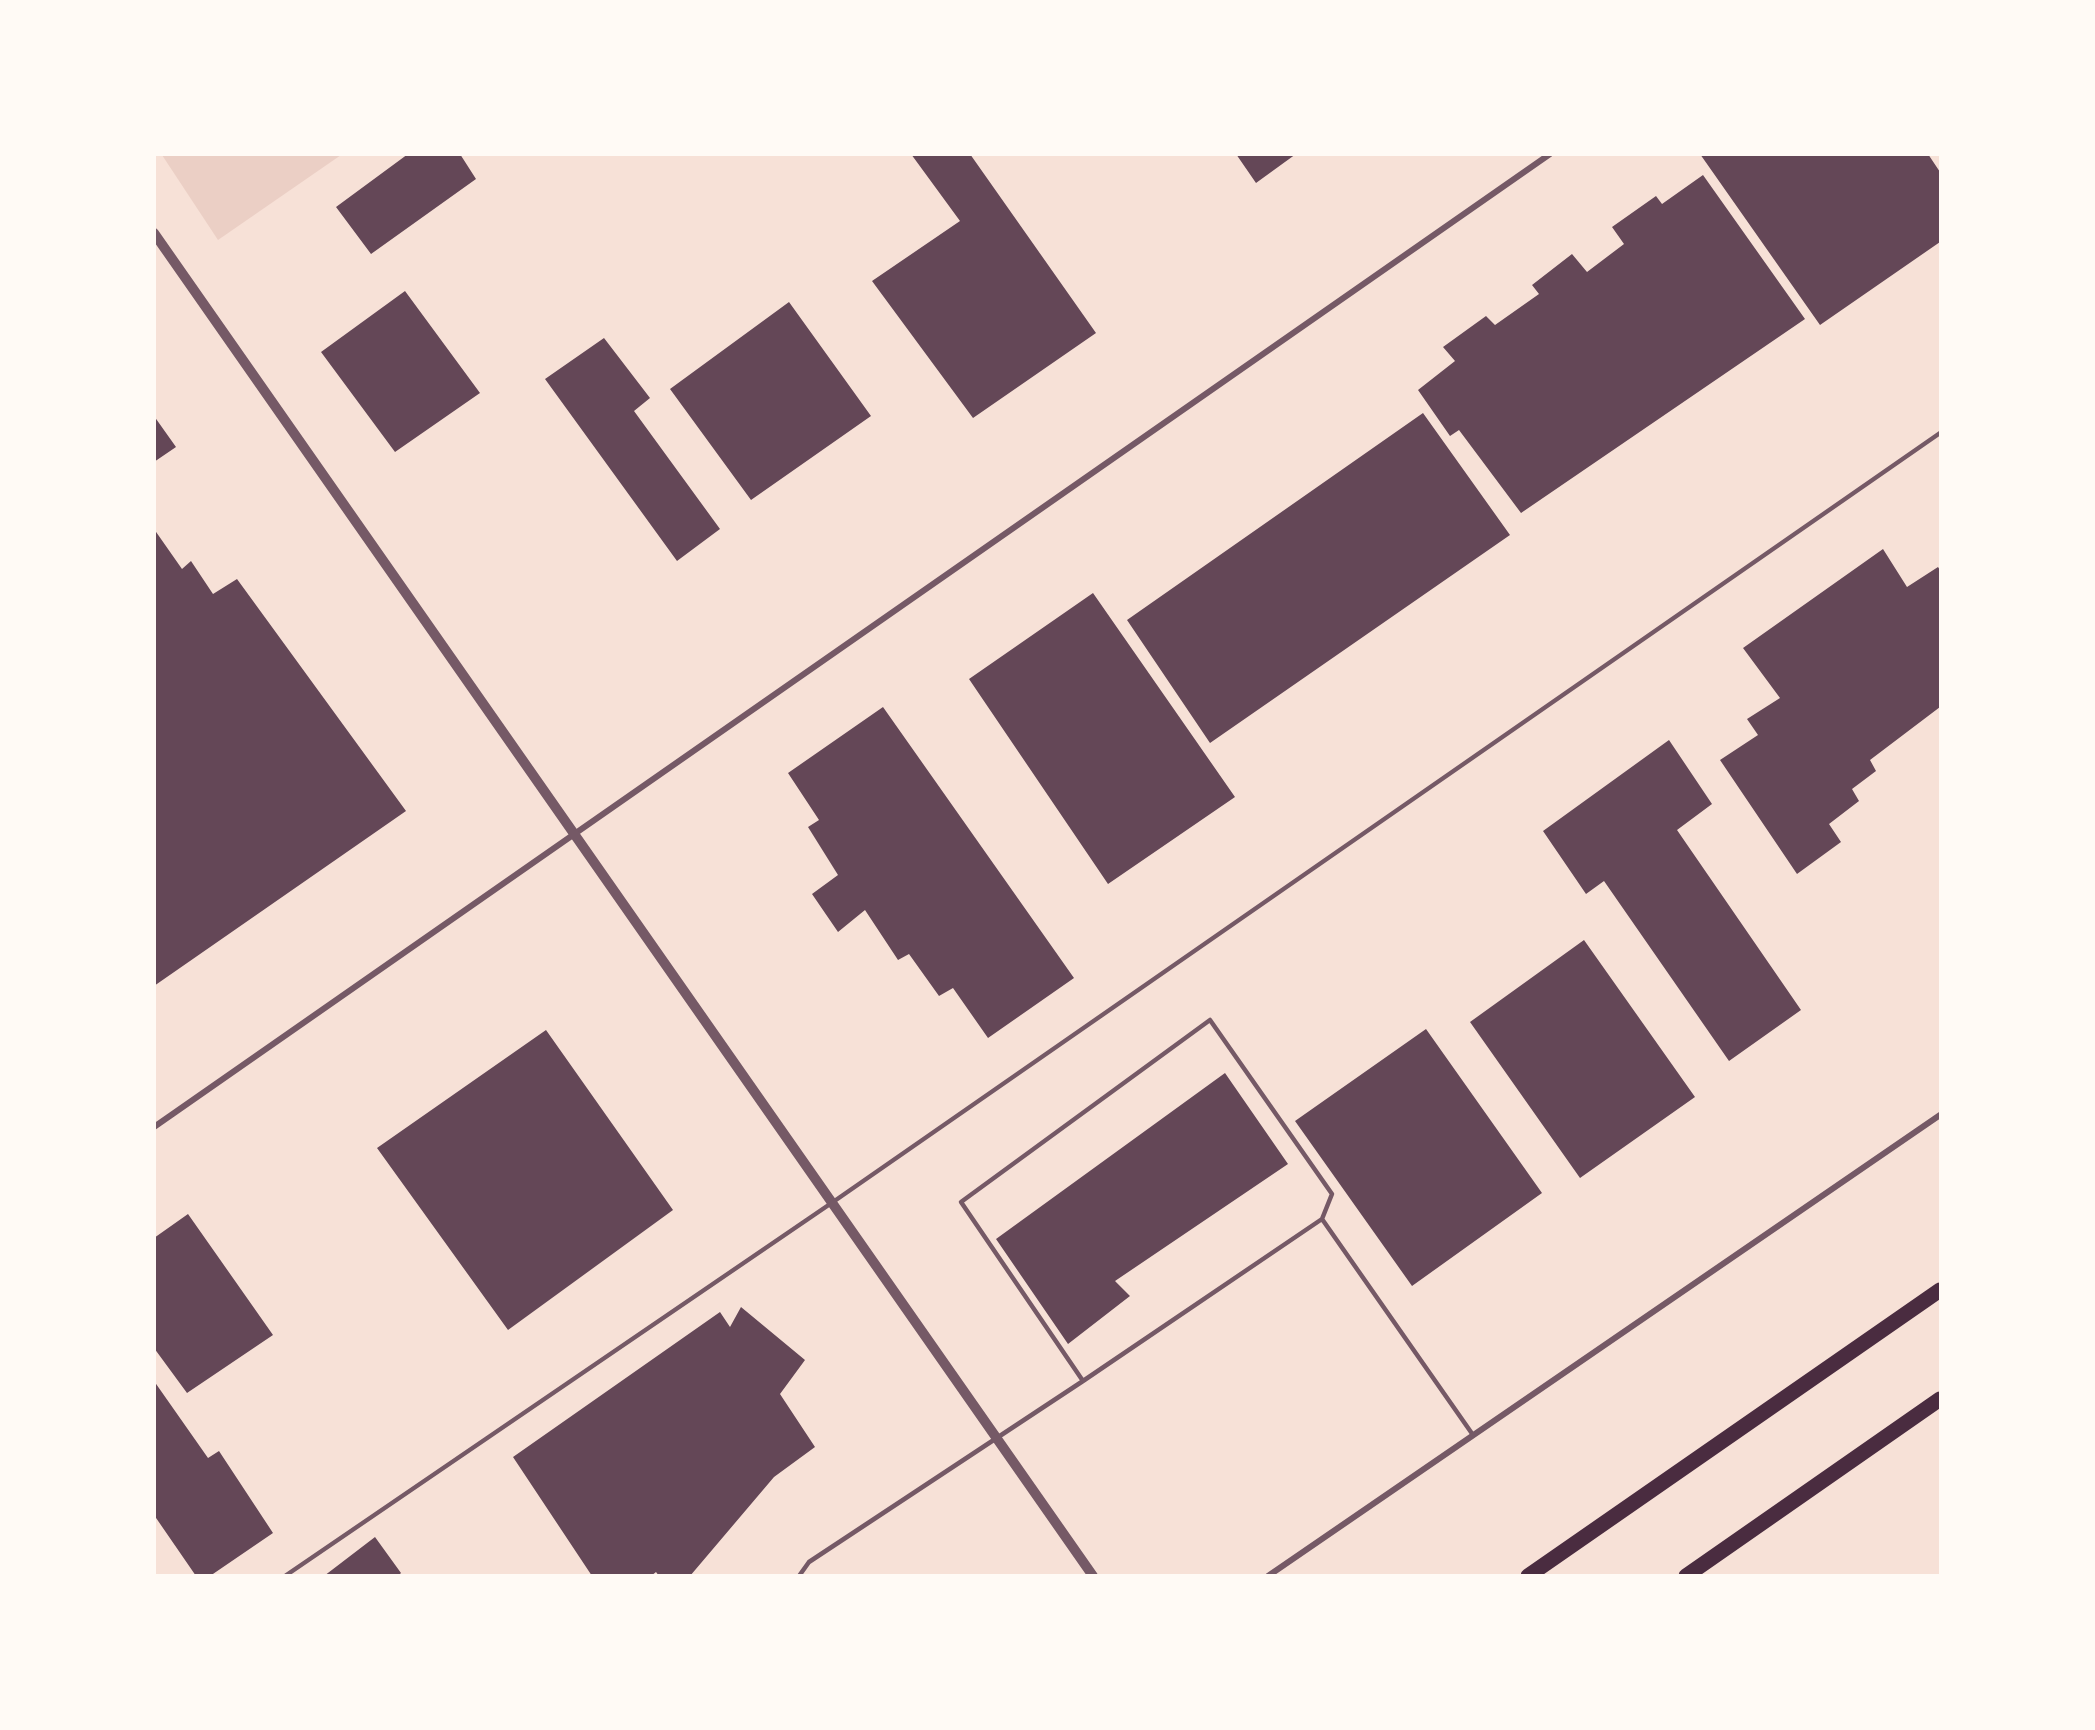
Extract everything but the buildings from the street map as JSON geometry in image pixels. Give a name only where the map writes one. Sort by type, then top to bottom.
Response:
[{"type":"main road","points":[[1528,1575],[1941,1290]]},
{"type":"main road","points":[[1686,1575],[1941,1399]]},
{"type":"street","points":[[154,1127],[1550,154]]},
{"type":"street","points":[[154,233],[1093,1575]]},
{"type":"street","points":[[1268,1575],[1941,1114]]},
{"type":"lane","points":[[285,1575],[833,1202],[1941,433]]},
{"type":"lane","points":[[800,1575],[809,1562],[1083,1381],[1322,1219],[1332,1194],[1210,1020],[961,1203],[1083,1381]]},
{"type":"lane","points":[[1322,1219],[1473,1435]]},
{"type":"shaded area","points":[[162,155],[341,155],[218,240]]}]
